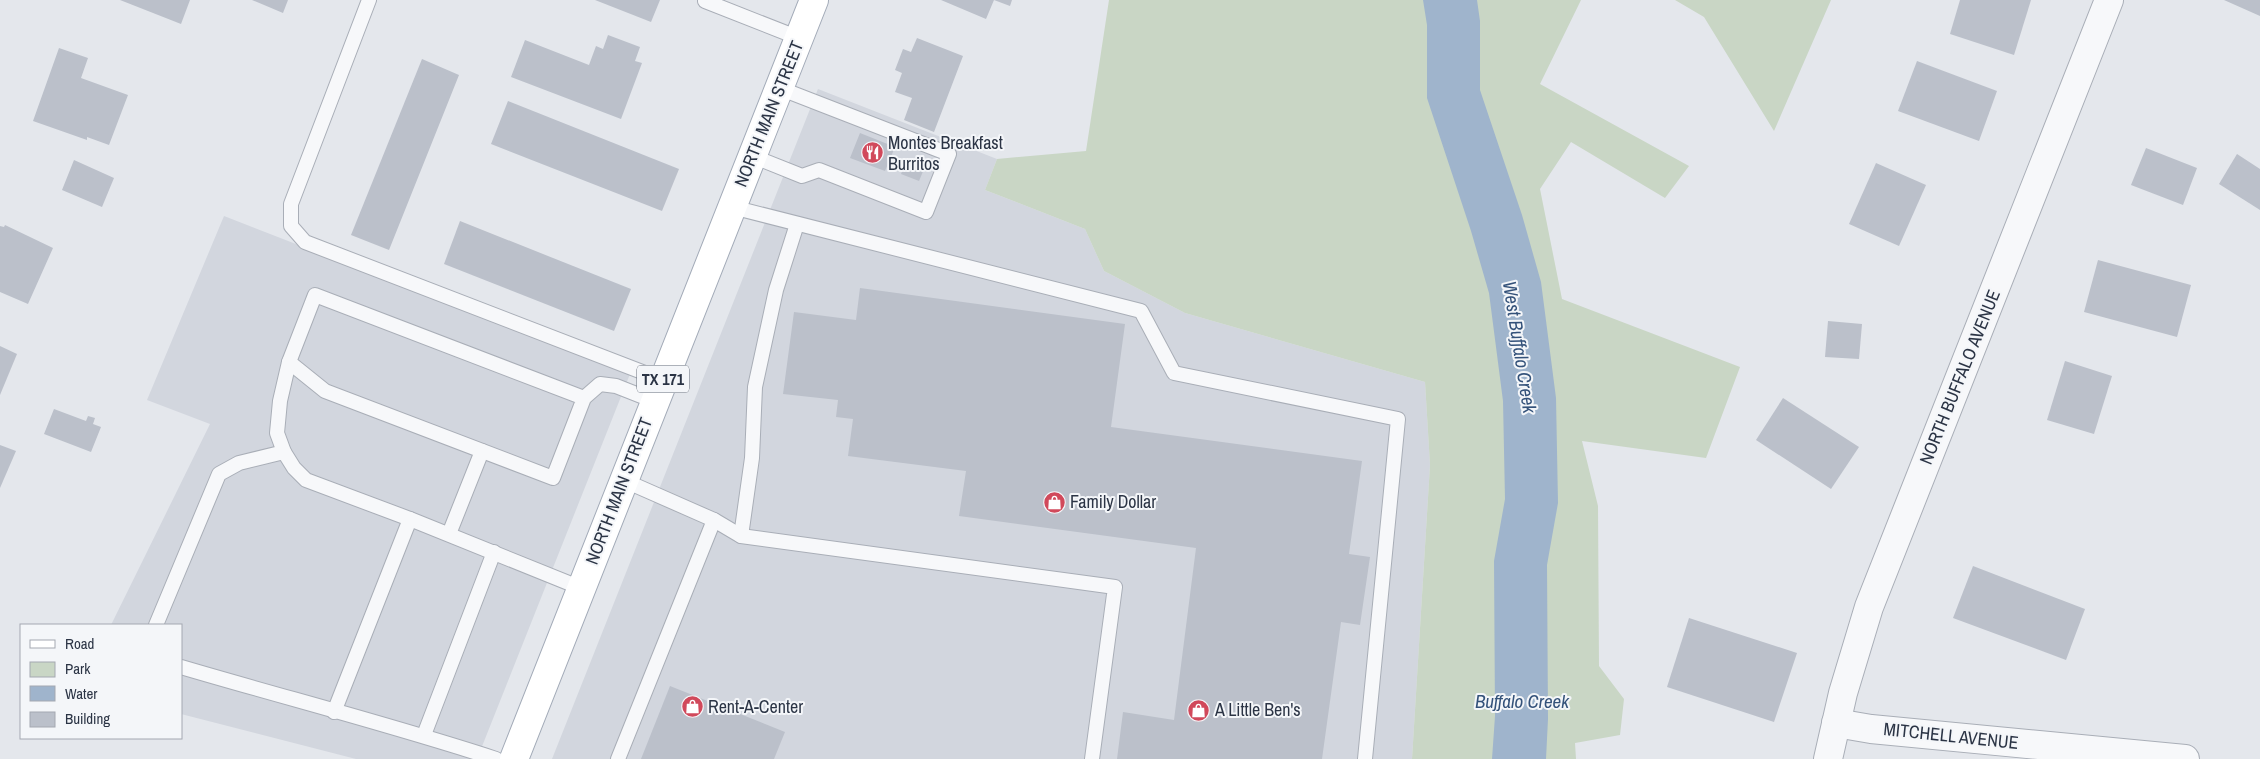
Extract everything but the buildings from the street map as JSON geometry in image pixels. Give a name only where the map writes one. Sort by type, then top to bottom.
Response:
[{"type":"main road","name":"NORTH MAIN STREET","points":[[514,759],[814,0]]},
{"type":"street","name":"NORTH BUFFALO AVENUE","points":[[1828,759],[1836,723],[1869,607],[2109,0]]},
{"type":"street","name":"MITCHELL AVENUE","points":[[1836,723],[2185,759]]},
{"type":"lane","points":[[369,0],[291,204],[291,226],[305,242],[658,391]]},
{"type":"lane","points":[[705,2],[799,38]]},
{"type":"lane","points":[[752,156],[802,176],[819,170],[926,212],[949,154],[779,88]]},
{"type":"lane","points":[[732,207],[1141,311],[1174,373],[1398,418],[1365,759]]},
{"type":"lane","points":[[740,536],[752,458],[755,387],[776,290],[797,224]]},
{"type":"lane","points":[[581,588],[449,534],[306,480],[294,468],[284,452],[277,433],[280,402],[289,362],[315,295],[584,398]]},
{"type":"lane","points":[[289,362],[324,391],[553,478],[584,398],[600,384],[658,391]]},
{"type":"lane","points":[[449,534],[482,451]]},
{"type":"lane","points":[[156,624],[219,474],[239,462],[284,452]]},
{"type":"lane","points":[[623,480],[714,520],[740,536],[1115,587],[1092,759]]},
{"type":"lane","points":[[334,712],[410,519]]},
{"type":"lane","points":[[618,759],[714,520]]},
{"type":"lane","points":[[424,735],[494,552]]},
{"type":"lane","points":[[182,667],[334,712],[424,735],[496,759]]},
{"type":"shaded area","points":[[818,89],[997,159],[985,190],[1085,229],[1104,271],[1185,313],[1425,382],[1430,465],[1412,759],[552,759]]},
{"type":"shaded area","points":[[224,216],[630,374],[477,759],[356,759],[182,714],[182,624],[111,624],[210,424],[147,400]]},
{"type":"green space","points":[[1109,0],[1581,0],[1540,84],[1689,166],[1665,198],[1571,142],[1540,189],[1562,299],[1740,367],[1706,458],[1582,441],[1598,506],[1599,666],[1624,699],[1620,735],[1575,743],[1576,759],[1412,759],[1430,465],[1425,382],[1185,313],[1104,271],[1085,229],[985,190],[997,159],[1086,151]]},
{"type":"green space","points":[[1675,0],[1831,0],[1774,131],[1704,17]]},
{"type":"water","name":"Buffalo Creek","points":[[1423,0],[1477,0],[1480,21],[1480,90],[1522,215],[1541,282],[1556,398],[1558,503],[1547,565],[1548,719],[1546,759],[1492,759],[1495,716],[1494,561],[1505,499],[1503,401],[1489,293],[1471,231],[1427,98],[1427,25]]},
{"type":"place","name":"Montes Breakfast Burritos","points":[[872,153]]},
{"type":"place","name":"Family Dollar","points":[[1054,502]]},
{"type":"place","name":"Rent-A-Center","points":[[692,707]]},
{"type":"place","name":"A Little Ben's","points":[[1199,710]]},
{"type":"water label","name":"West Buffalo Creek","points":[[1520,347]]}]
